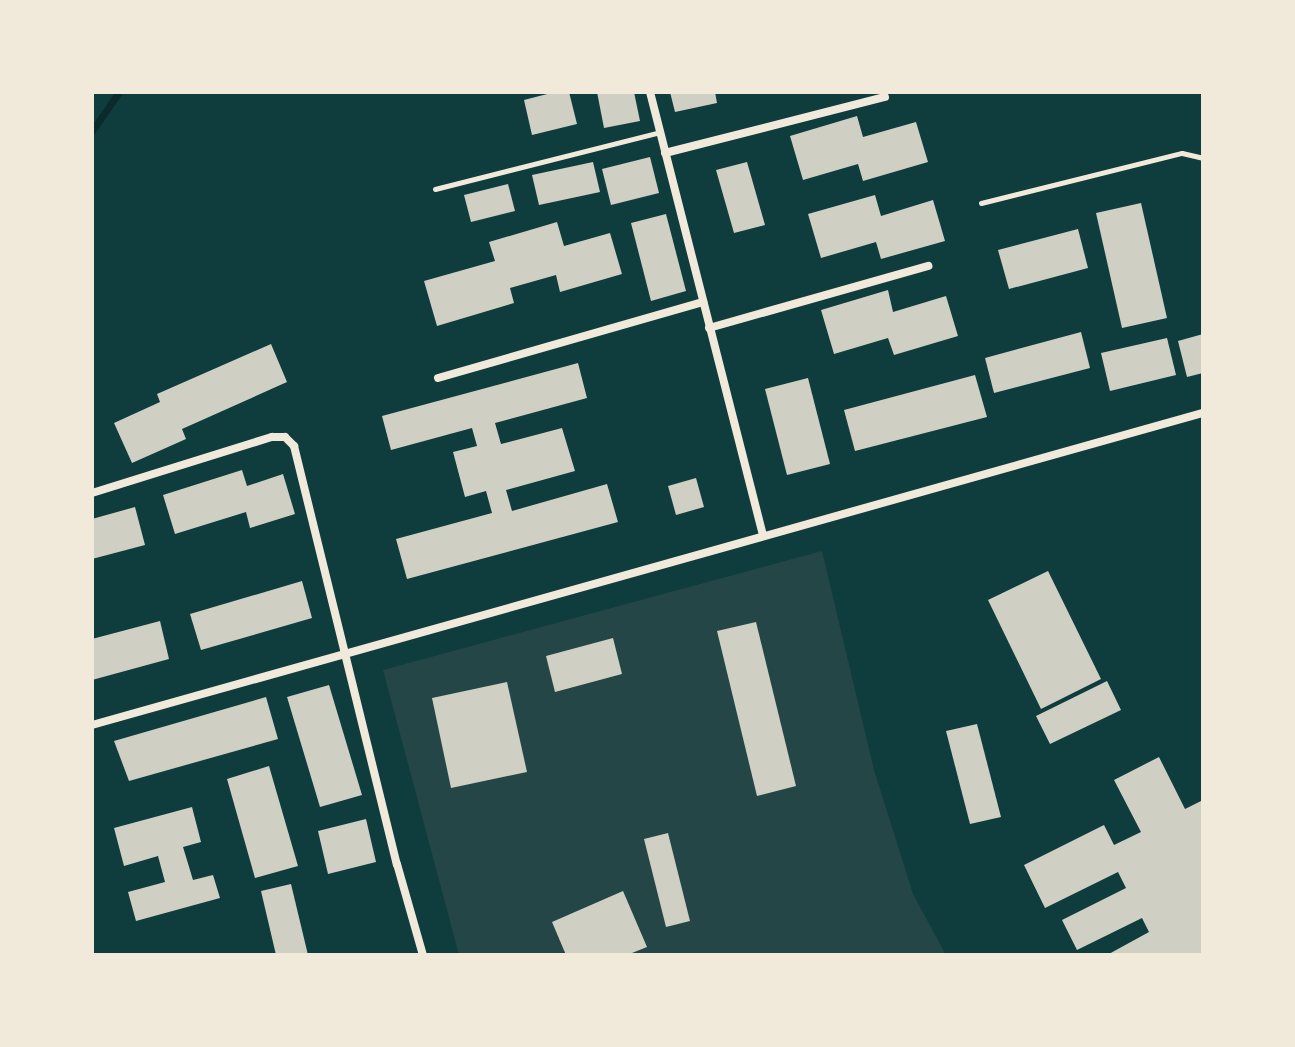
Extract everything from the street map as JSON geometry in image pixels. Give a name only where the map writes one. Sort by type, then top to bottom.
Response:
[{"type":"street","points":[[650,92],[763,534]]},
{"type":"street","points":[[665,153],[885,97]]},
{"type":"street","points":[[709,328],[928,266]]},
{"type":"street","points":[[438,378],[703,302]]},
{"type":"street","points":[[92,725],[345,651],[1203,413]]},
{"type":"street","points":[[92,493],[272,437],[285,437],[294,446],[397,864],[423,955]]},
{"type":"lane","points":[[435,189],[660,132]]},
{"type":"lane","points":[[981,203],[1182,153],[1203,158]]},
{"type":"shaded area","points":[[822,551],[874,770],[913,894],[946,955],[459,955],[383,670]]},
{"type":"building","points":[[555,92],[569,92],[577,124],[532,135],[524,100]]},
{"type":"building","points":[[597,92],[634,92],[640,121],[604,128]]},
{"type":"building","points":[[670,92],[715,92],[717,103],[675,112]]},
{"type":"building","points":[[857,116],[863,137],[916,122],[928,162],[863,181],[858,164],[803,180],[790,136]]},
{"type":"building","points":[[650,157],[659,193],[611,205],[602,169]]},
{"type":"building","points":[[593,162],[600,192],[539,205],[532,175]]},
{"type":"building","points":[[747,162],[765,225],[734,233],[716,170]]},
{"type":"building","points":[[508,184],[515,211],[471,222],[464,195]]},
{"type":"building","points":[[875,195],[881,216],[933,200],[945,241],[881,259],[876,242],[821,258],[808,214]]},
{"type":"building","points":[[1141,203],[1167,318],[1122,328],[1096,213]]},
{"type":"building","points":[[666,214],[686,291],[651,301],[631,223]]},
{"type":"building","points":[[557,222],[564,246],[610,233],[622,274],[560,292],[556,275],[510,288],[514,303],[437,326],[424,281],[495,261],[489,242]]},
{"type":"building","points":[[1078,229],[1088,268],[1009,289],[998,250]]},
{"type":"building","points":[[888,290],[893,312],[946,296],[958,336],[894,355],[888,338],[834,354],[821,310]]},
{"type":"building","points":[[1081,332],[1090,368],[994,393],[985,358]]},
{"type":"building","points":[[1203,334],[1203,373],[1187,377],[1178,341]]},
{"type":"building","points":[[1167,338],[1176,375],[1110,391],[1101,353]]},
{"type":"building","points":[[271,344],[287,382],[182,429],[186,439],[132,463],[114,423],[160,402],[157,394]]},
{"type":"building","points":[[578,363],[587,398],[495,423],[501,444],[562,428],[575,471],[506,490],[512,511],[607,484],[618,522],[407,579],[396,539],[492,513],[486,491],[465,497],[453,452],[477,446],[472,428],[391,450],[382,416]]},
{"type":"building","points":[[975,375],[987,417],[855,451],[844,410]]},
{"type":"building","points":[[808,378],[830,464],[787,475],[765,389]]},
{"type":"building","points":[[242,470],[247,486],[283,474],[295,514],[250,528],[246,512],[175,534],[163,495]]},
{"type":"building","points":[[696,478],[704,507],[676,515],[668,486]]},
{"type":"building","points":[[135,507],[145,545],[92,559],[92,519]]},
{"type":"building","points":[[1048,571],[1101,679],[1041,709],[988,600]]},
{"type":"building","points":[[302,581],[312,618],[201,650],[190,614]]},
{"type":"building","points":[[160,621],[169,659],[92,680],[92,639]]},
{"type":"building","points":[[756,622],[796,786],[757,796],[717,631]]},
{"type":"building","points":[[613,638],[622,674],[555,692],[546,656]]},
{"type":"building","points":[[1107,681],[1121,710],[1050,744],[1036,716]]},
{"type":"building","points":[[507,682],[527,772],[451,788],[432,698]]},
{"type":"building","points":[[329,685],[362,795],[320,807],[287,697]]},
{"type":"building","points":[[266,697],[278,739],[129,781],[114,741]]},
{"type":"building","points":[[977,724],[1001,817],[970,824],[946,731]]},
{"type":"building","points":[[1159,757],[1185,809],[1203,800],[1203,955],[1107,955],[1149,932],[1142,918],[1077,950],[1062,920],[1126,888],[1118,872],[1045,908],[1024,865],[1104,825],[1114,845],[1141,832],[1114,780]]},
{"type":"building","points":[[269,766],[298,866],[255,878],[227,779]]},
{"type":"building","points":[[192,807],[201,842],[183,847],[193,880],[213,875],[220,898],[136,921],[128,892],[165,882],[158,856],[124,866],[114,828]]},
{"type":"building","points":[[366,819],[376,862],[328,874],[318,831]]},
{"type":"building","points":[[668,833],[690,921],[666,927],[644,839]]},
{"type":"building","points":[[291,884],[308,955],[276,955],[261,891]]},
{"type":"building","points":[[623,891],[647,947],[627,955],[566,955],[552,922]]},
{"type":"waterway","points":[[92,131],[119,92]]}]
